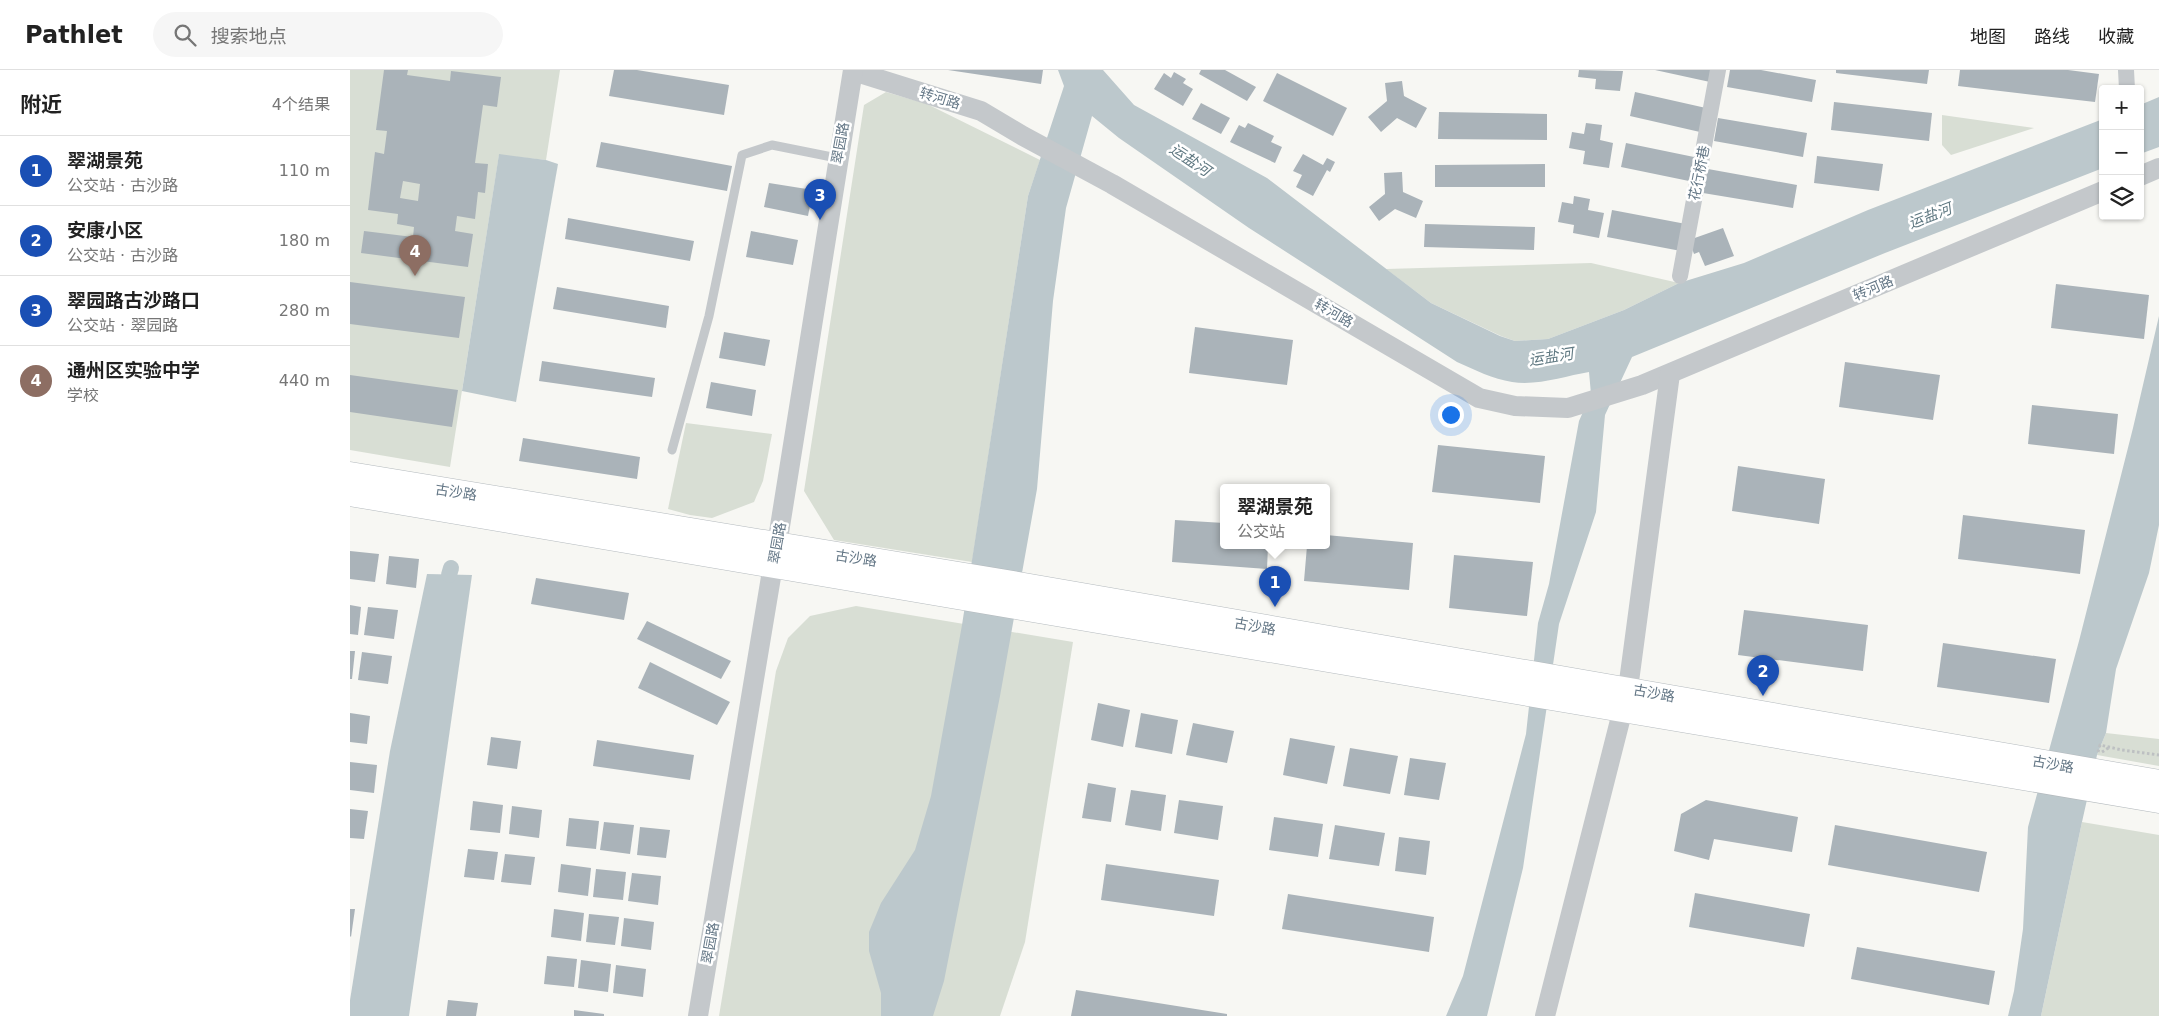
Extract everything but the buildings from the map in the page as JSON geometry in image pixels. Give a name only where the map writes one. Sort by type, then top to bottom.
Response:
[{"type":"main road","name":"古沙路","points":[[350,474],[775,555]]},
{"type":"main road","name":"古沙路","points":[[350,494],[775,555],[1042,600],[1507,681],[1562,702],[1623,713],[2015,767]]},
{"type":"main road","name":"古沙路","points":[[1507,681],[1570,679],[1628,689],[2015,767],[2101,782],[2159,801]]},
{"type":"main road","name":"古沙路","points":[[2101,782],[2159,782]]},
{"type":"street","name":"转河路","points":[[853,70],[981,111],[1112,184],[1479,398],[1515,406],[1568,408],[1642,385],[2099,194]]},
{"type":"street","name":"翠园路","points":[[698,1016],[775,555],[837,158],[853,70]]},
{"type":"street","name":"花行桥巷","points":[[1680,276],[1718,70]]},
{"type":"street","points":[[2126,70],[2127,85]]},
{"type":"street","points":[[2142,175],[2159,168]]},
{"type":"street","points":[[1545,1016],[1628,689],[1670,374]]},
{"type":"lane","points":[[672,450],[709,316],[742,155],[772,145],[837,158]]},
{"type":"path","points":[[2110,747],[2159,755]]},
{"type":"shaded area","points":[[350,70],[560,70],[546,160],[499,155],[450,467],[350,450]]},
{"type":"shaded area","points":[[886,92],[927,104],[1040,160],[1028,196],[972,562],[834,540],[804,491],[864,105]]},
{"type":"shaded area","points":[[1942,115],[2034,128],[1951,155],[1942,145]]},
{"type":"shaded area","points":[[1591,263],[1679,283],[1624,310],[1548,339],[1515,341],[1431,303],[1386,269]]},
{"type":"shaded area","points":[[686,423],[772,434],[763,481],[754,502],[712,518],[668,509]]},
{"type":"shaded area","points":[[856,606],[1073,642],[1025,942],[1000,1016],[719,1016],[776,671],[788,638],[810,616]]},
{"type":"shaded area","points":[[2106,733],[2159,739],[2159,766],[2097,755]]},
{"type":"shaded area","points":[[2082,822],[2159,835],[2159,1016],[2041,1016]]},
{"type":"water","name":"运盐河","points":[[1058,70],[1103,70],[1134,105],[1267,178],[1431,303],[1500,336],[1515,341],[1548,339],[1624,310],[1679,283],[1744,263],[1868,210],[2099,121],[2099,170],[1885,253],[1632,357],[1605,415],[1596,512],[1559,624],[1523,868],[1487,1016],[1446,1016],[1463,976],[1526,734],[1538,623],[1549,584],[1579,421],[1591,394],[1589,372],[1541,382],[1522,383],[1498,379],[1457,362],[1249,228],[1119,138],[1092,116],[1066,208],[1053,301],[1037,489],[1000,696],[944,981],[933,1016],[881,1016],[881,993],[869,951],[869,932],[881,903],[915,850],[931,796],[962,625],[1028,196],[1064,86]]},
{"type":"water","points":[[2159,97],[2159,147],[2144,153],[2144,130],[2144,103]]},
{"type":"water","points":[[499,154],[546,160],[558,164],[516,402],[462,391]]},
{"type":"water","points":[[2159,316],[2159,525],[2149,573],[2116,669],[2106,733],[2097,755],[2041,1016],[2008,1016],[2014,991],[2023,929],[2028,827],[2079,641],[2133,428]]},
{"type":"water","points":[[427,574],[472,575],[409,1016],[350,1016],[350,1000],[390,751]]},
{"type":"waterway","points":[[449,575],[451,568]]},
{"type":"place","name":"翠园路古沙路口","points":[[820,220]]},
{"type":"place","name":"通州区实验中学","points":[[415,276]]},
{"type":"place","name":"翠湖景苑","points":[[1275,607]]},
{"type":"place","name":"安康小区","points":[[1763,696]]}]
